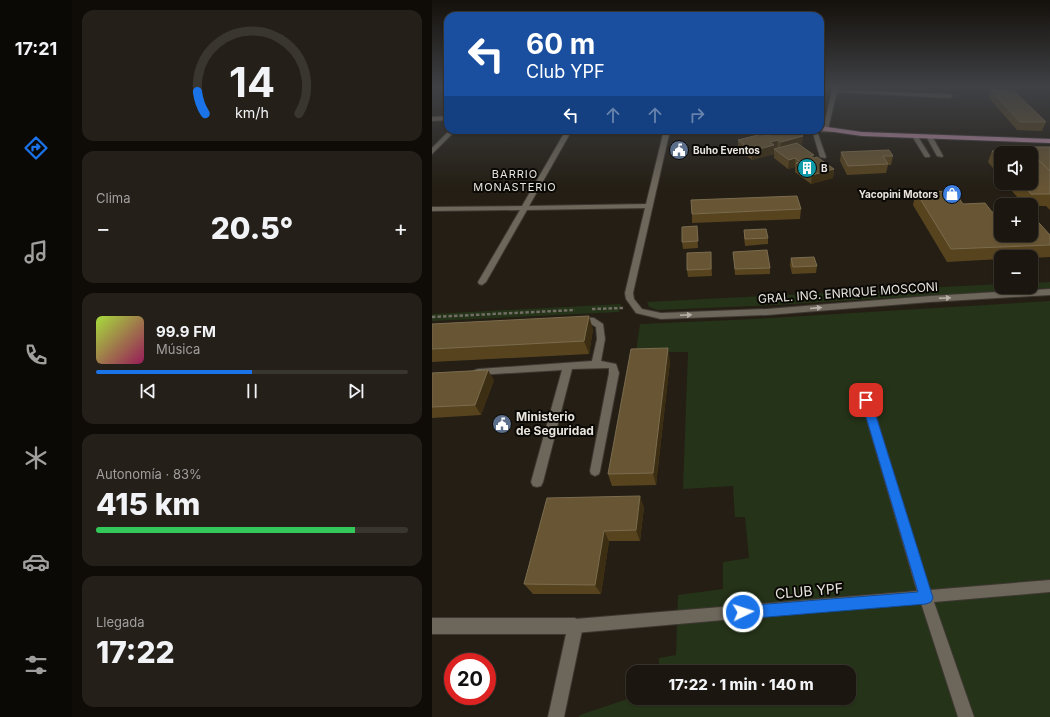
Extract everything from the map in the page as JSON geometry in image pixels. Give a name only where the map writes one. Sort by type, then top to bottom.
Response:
[{"type":"main road","points":[[838,131],[862,134],[1050,141]]},
{"type":"street","points":[[824,130],[838,131]]},
{"type":"street","points":[[432,152],[449,134]]},
{"type":"street","points":[[482,282],[567,134]]},
{"type":"street","points":[[432,209],[649,206],[667,134]]},
{"type":"street","name":"GRAL. ING. ENRIQUE MOSCONI","points":[[649,206],[629,293],[633,305],[639,311],[647,313],[661,316],[767,312],[930,299],[1050,292]]},
{"type":"street","points":[[432,626],[575,626],[556,717]]},
{"type":"lane","points":[[815,134],[823,157]]},
{"type":"lane","points":[[915,136],[927,156]]},
{"type":"lane","points":[[929,136],[940,156]]},
{"type":"lane","points":[[568,321],[590,320],[600,326],[600,339],[596,364]]},
{"type":"lane","points":[[470,372],[596,364],[613,366],[614,373],[595,471]]},
{"type":"lane","points":[[538,482],[568,366]]},
{"type":"lane","points":[[866,400],[926,598],[966,717]]},
{"type":"lane","name":"CLUB YPF","points":[[575,626],[926,598],[1050,586]]},
{"type":"green space","points":[[1050,282],[1050,288],[1038,289],[1038,283]]},
{"type":"green space","points":[[994,284],[994,291],[775,305],[658,310],[649,307],[647,302]]},
{"type":"green space","points":[[1050,301],[1050,717],[579,717],[580,715],[626,699],[626,705],[856,705],[856,665],[659,665],[659,658],[676,655],[678,595],[723,589],[723,562],[749,558],[745,517],[735,517],[733,486],[683,489],[688,352],[636,352],[640,324],[755,319]]},
{"type":"green space","points":[[621,304],[619,312],[432,321],[432,314]]},
{"type":"building","points":[[1019,120],[1044,120],[1046,122],[1020,122]]},
{"type":"building","points":[[762,134],[765,136],[770,135],[769,134],[800,134],[803,136],[781,142],[778,140],[770,142],[774,145],[752,151],[738,140]]},
{"type":"building","points":[[797,143],[814,155],[810,156],[814,158],[817,157],[834,169],[812,175],[796,163],[800,162],[795,158],[789,160],[774,149]]},
{"type":"building","points":[[1038,147],[1050,147],[1049,170],[1038,160]]},
{"type":"building","points":[[889,150],[893,156],[883,156],[888,164],[848,166],[841,152]]},
{"type":"building","points":[[1038,160],[1050,171],[1050,194],[1031,194],[1027,190],[1038,190]]},
{"type":"building","points":[[954,191],[963,204],[985,203],[992,212],[994,212],[994,242],[1038,242],[1038,222],[1050,235],[1050,245],[951,249],[916,192]]},
{"type":"building","points":[[797,196],[801,209],[692,214],[691,200]]},
{"type":"building","points":[[697,226],[698,241],[682,242],[682,227]]},
{"type":"building","points":[[766,229],[768,238],[745,239],[744,230]]},
{"type":"building","points":[[767,250],[770,268],[735,269],[733,252]]},
{"type":"building","points":[[711,252],[711,269],[687,270],[687,253]]},
{"type":"building","points":[[814,257],[817,266],[793,267],[791,258]]},
{"type":"building","points":[[589,316],[584,341],[432,349],[432,324]]},
{"type":"building","points":[[668,348],[653,473],[608,474],[631,349]]},
{"type":"building","points":[[488,370],[475,405],[432,407],[432,373]]},
{"type":"building","points":[[640,496],[636,530],[604,531],[595,585],[524,584],[547,498]]},
{"type":"place","name":"Buho Eventos","points":[[679,150]]},
{"type":"place","name":"B","points":[[807,168]]},
{"type":"place","name":"Yacopini Motors","points":[[952,194]]},
{"type":"place","name":"Ministerio de Seguridad","points":[[502,424]]},
{"type":"district","name":"BARRIO MONASTERIO","points":[[515,180]]},
{"type":"route","points":[[743,612],[926,598],[866,400]]}]
